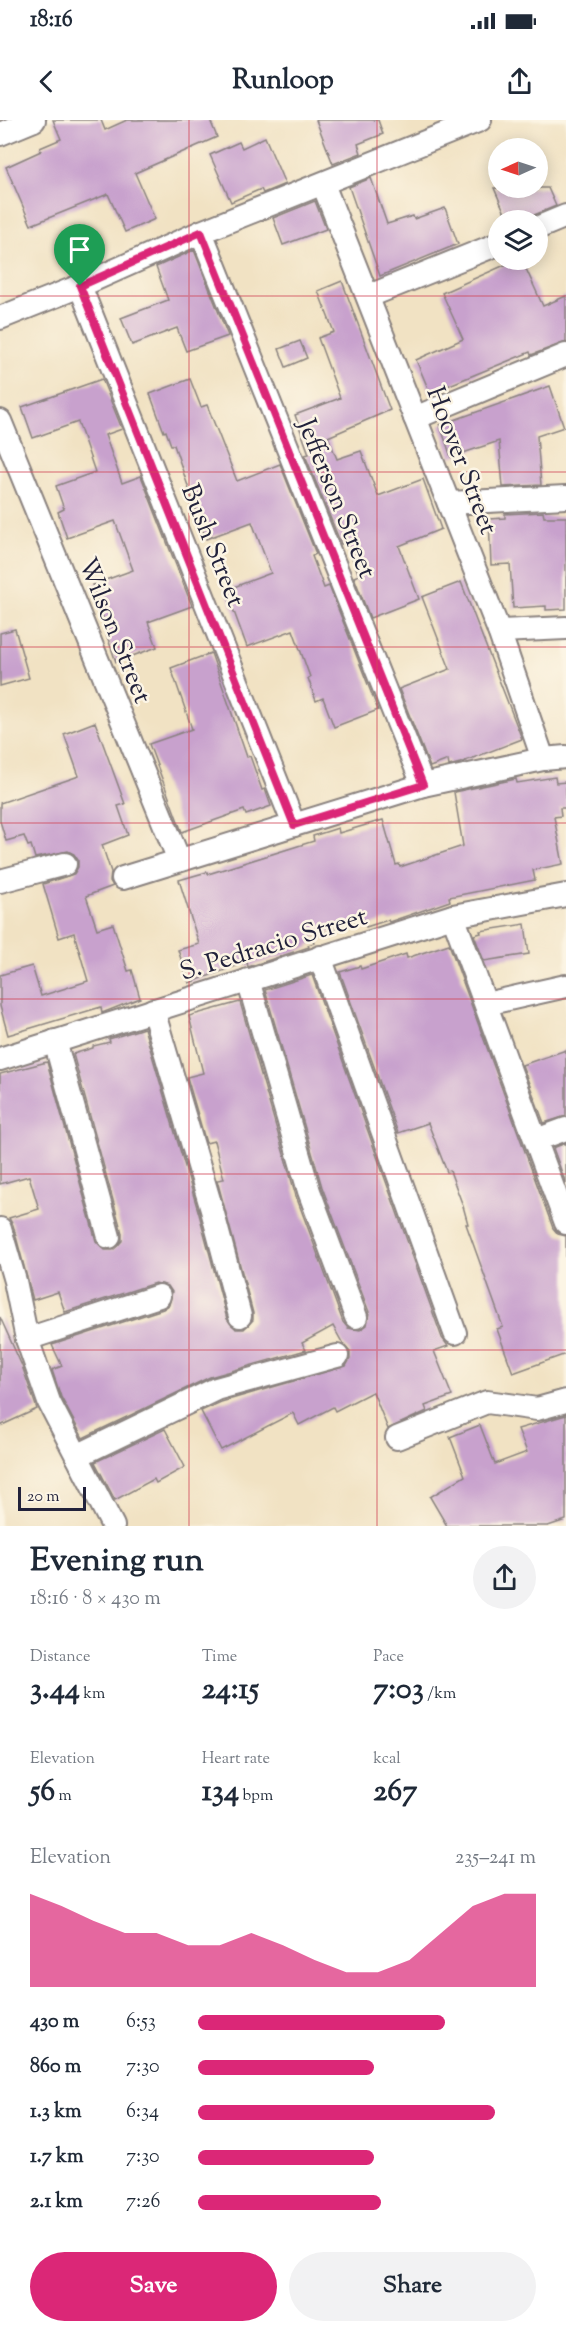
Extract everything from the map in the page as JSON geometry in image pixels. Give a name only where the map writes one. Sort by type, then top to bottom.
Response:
[{"type":"street","points":[[0,134],[34,120]]},
{"type":"street","points":[[0,318],[80,286],[201,232],[480,120]]},
{"type":"street","name":"Hoover Street","points":[[323,184],[369,296],[499,632],[543,759]]},
{"type":"street","points":[[548,223],[566,216]]},
{"type":"street","name":"Jefferson Street","points":[[201,232],[423,785]]},
{"type":"street","points":[[369,296],[488,248]]},
{"type":"street","name":"Bush Street","points":[[80,286],[294,825]]},
{"type":"street","points":[[415,418],[566,355]]},
{"type":"street","name":"Wilson Street","points":[[0,421],[179,860]]},
{"type":"street","points":[[449,503],[566,497]]},
{"type":"street","points":[[499,632],[566,628]]},
{"type":"street","points":[[123,878],[423,785],[543,759],[566,758]]},
{"type":"street","points":[[0,881],[65,864]]},
{"type":"street","name":"S. Pedracio Street","points":[[0,1059],[453,916],[566,895]]},
{"type":"street","points":[[453,916],[566,1223]]},
{"type":"street","points":[[320,957],[455,1333]]},
{"type":"street","points":[[248,980],[309,1191],[356,1317]]},
{"type":"street","points":[[486,1004],[566,986]]},
{"type":"street","points":[[153,1010],[212,1210],[240,1316]]},
{"type":"street","points":[[55,1041],[109,1237]]},
{"type":"street","points":[[536,1140],[566,1129]]},
{"type":"street","points":[[0,1229],[7,1284],[49,1402],[113,1526]]},
{"type":"street","points":[[27,1339],[159,1296]]},
{"type":"street","points":[[77,1456],[216,1389],[337,1356]]},
{"type":"street","points":[[397,1438],[488,1402],[537,1409],[566,1401]]},
{"type":"building","points":[[53,120],[101,120],[105,130],[127,120],[210,120],[217,137],[135,173],[155,219],[125,232],[108,194],[31,225],[6,167],[61,139]]},
{"type":"building","points":[[316,120],[378,120],[383,134],[358,144],[361,153],[333,164]]},
{"type":"building","points":[[265,137],[285,184],[263,193],[261,189],[231,202],[210,155],[239,142],[242,148]]},
{"type":"building","points":[[371,178],[387,224],[413,216],[414,219],[445,208],[458,244],[380,276],[349,187]]},
{"type":"building","points":[[548,188],[556,206],[546,210],[504,210],[498,198],[548,198]]},
{"type":"building","points":[[315,201],[326,229],[283,245],[273,218]]},
{"type":"building","points":[[194,250],[228,336],[186,351],[177,328],[132,345],[121,318],[168,300],[156,267]]},
{"type":"building","points":[[494,270],[527,270],[543,306],[566,296],[566,342],[531,355],[530,352],[430,393],[416,360],[463,339],[442,293]]},
{"type":"building","points":[[342,281],[390,410],[328,437],[337,459],[361,451],[378,496],[423,479],[441,529],[399,546],[419,599],[370,618],[354,577],[359,575],[346,542],[341,544],[305,455],[309,454],[295,415],[340,398],[318,338],[334,332],[318,291]]},
{"type":"building","points":[[300,341],[307,358],[286,367],[279,349]]},
{"type":"building","points":[[102,379],[122,429],[105,435],[122,483],[141,476],[192,606],[148,622],[157,647],[116,662],[92,585],[133,570],[115,521],[67,538],[58,512],[64,509],[56,486],[95,472],[78,422],[33,438],[22,407]]},
{"type":"building","points":[[190,379],[201,407],[207,405],[237,481],[280,464],[316,554],[312,556],[324,588],[329,586],[378,710],[334,727],[323,698],[316,701],[293,630],[247,647],[226,590],[271,573],[252,522],[206,539],[174,445],[171,445],[166,431],[164,432],[150,394]]},
{"type":"building","points":[[550,386],[564,427],[537,436],[541,485],[503,487],[499,441],[451,457],[440,425]]},
{"type":"building","points":[[543,512],[544,517],[566,517],[566,609],[546,610],[546,606],[513,608],[510,564],[491,565],[489,519],[505,518],[505,514]]},
{"type":"building","points":[[461,582],[522,739],[460,763],[449,766],[448,760],[430,767],[399,689],[450,669],[422,597]]},
{"type":"building","points":[[15,629],[29,678],[0,686],[0,633]]},
{"type":"building","points":[[211,653],[247,757],[250,756],[262,790],[265,789],[271,806],[246,815],[244,810],[182,832],[149,744],[192,729],[171,668]]},
{"type":"building","points":[[95,722],[125,804],[118,806],[128,835],[102,845],[113,886],[86,896],[97,929],[113,924],[128,971],[132,970],[140,998],[102,1013],[101,1007],[8,1035],[0,1006],[0,975],[32,966],[41,996],[88,981],[74,933],[59,938],[43,884],[74,874],[78,867],[78,860],[68,851],[35,858],[31,845],[28,846],[24,836],[6,841],[0,821],[0,803],[79,776],[64,734]]},
{"type":"building","points":[[555,777],[556,783],[566,782],[566,808],[560,808],[561,816],[554,817],[563,864],[533,870],[535,880],[449,897],[450,901],[389,922],[388,920],[366,927],[364,921],[312,937],[314,943],[308,945],[309,947],[248,967],[247,962],[189,983],[178,950],[199,944],[179,880],[207,872],[208,874],[314,841],[313,836],[338,828],[339,833],[383,820],[396,865],[399,864],[400,867],[463,846],[454,792],[516,779],[517,783]]},
{"type":"building","points":[[525,924],[529,954],[484,961],[474,935],[481,933],[480,931]]},
{"type":"building","points":[[449,944],[553,1228],[558,1234],[566,1236],[566,1354],[513,1373],[497,1329],[503,1327],[466,1224],[468,1224],[463,1206],[450,1171],[447,1172],[428,1123],[398,1133],[340,972],[360,966],[361,969],[406,954],[407,958]]},
{"type":"building","points":[[312,975],[442,1338],[448,1346],[434,1351],[452,1396],[425,1406],[427,1411],[388,1429],[373,1392],[335,1411],[333,1407],[299,1425],[293,1413],[221,1450],[201,1411],[221,1402],[346,1366],[350,1359],[350,1352],[333,1326],[302,1343],[306,1350],[210,1377],[83,1438],[61,1397],[52,1370],[62,1366],[52,1345],[163,1309],[169,1305],[172,1292],[168,1286],[155,1283],[65,1312],[58,1292],[33,1300],[13,1225],[9,1218],[39,1209],[29,1176],[0,1184],[0,1074],[47,1062],[96,1241],[105,1250],[113,1250],[122,1241],[122,1233],[73,1054],[144,1028],[199,1214],[227,1319],[236,1329],[244,1329],[253,1320],[253,1313],[217,1180],[224,1179],[214,1141],[206,1143],[187,1077],[203,1073],[189,1016],[240,1002],[296,1196],[343,1322],[348,1328],[360,1330],[367,1325],[369,1312],[322,1187],[265,990]]},
{"type":"building","points":[[566,1050],[566,1116],[544,1123],[522,1065]]},
{"type":"building","points":[[566,1143],[566,1184],[553,1148]]},
{"type":"building","points":[[0,1317],[22,1366],[37,1409],[0,1426]]},
{"type":"building","points":[[566,1415],[566,1520],[548,1526],[447,1526],[430,1497],[465,1476],[450,1437],[480,1425],[495,1464],[527,1452],[518,1429]]},
{"type":"building","points":[[165,1429],[185,1467],[156,1483],[154,1479],[115,1500],[95,1462]]},
{"type":"route","points":[[201,232],[423,785],[294,825],[80,286],[201,232]]}]
